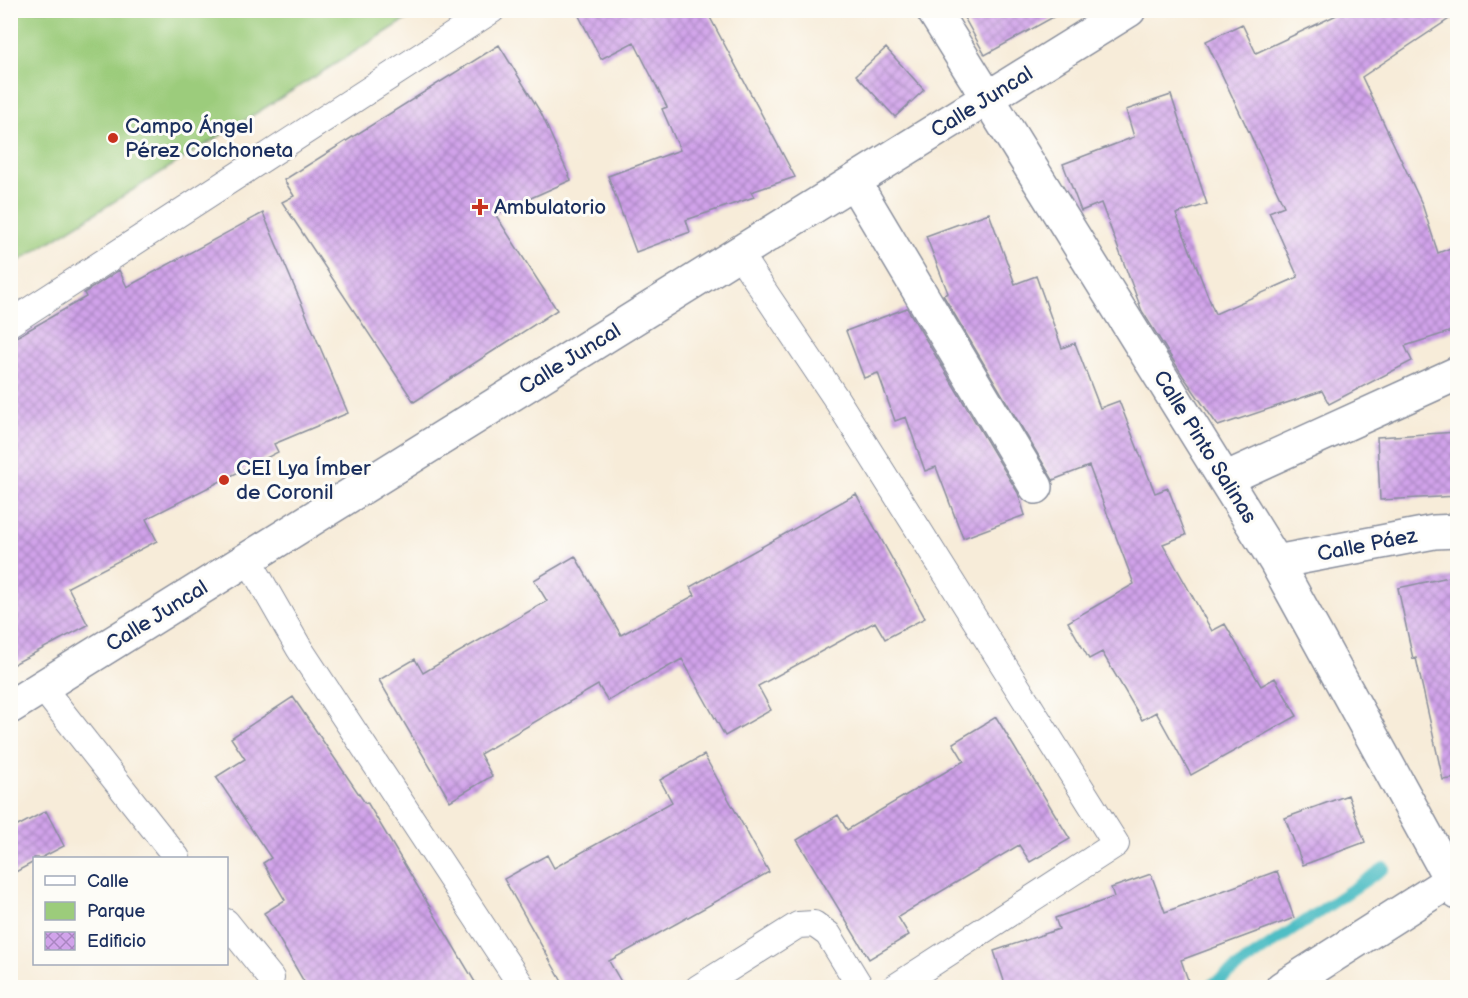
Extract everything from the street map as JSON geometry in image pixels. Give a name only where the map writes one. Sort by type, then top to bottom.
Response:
[{"type":"street","name":"Calle Pinto Salinas","points":[[933,10],[1276,562],[1454,887]]},
{"type":"street","name":"Calle Juncal","points":[[10,707],[1129,10]]},
{"type":"street","points":[[854,182],[1036,487]]},
{"type":"street","points":[[1225,479],[1458,373]]},
{"type":"street","name":"Calle Páez","points":[[1276,562],[1434,532],[1458,531]]},
{"type":"street","points":[[1282,987],[1454,887]]},
{"type":"lane","points":[[10,323],[492,10]]},
{"type":"lane","points":[[739,254],[835,397],[1116,844],[894,987]]},
{"type":"lane","points":[[248,559],[299,648],[523,987]]},
{"type":"lane","points":[[42,687],[176,857]]},
{"type":"lane","points":[[228,924],[271,978]]},
{"type":"lane","points":[[698,987],[798,925],[814,924],[828,934],[861,987]]},
{"type":"green space","name":"Campo Ángel Pérez Colchoneta","points":[[11,10],[420,10],[420,11],[11,266]]},
{"type":"building","points":[[576,10],[706,10],[795,177],[751,192],[754,197],[686,220],[690,232],[636,252],[608,176],[680,150],[662,109],[667,107],[634,42],[601,59]]},
{"type":"building","points":[[960,10],[1066,10],[985,55]]},
{"type":"building","points":[[1458,10],[1458,13],[1362,77],[1422,204],[1438,253],[1458,245],[1458,329],[1405,346],[1412,361],[1329,404],[1322,391],[1218,426],[1142,311],[1101,203],[1081,211],[1063,164],[1134,137],[1126,110],[1171,95],[1207,204],[1176,214],[1215,314],[1298,277],[1269,212],[1284,206],[1206,41],[1242,24],[1256,53],[1345,11]]},
{"type":"building","name":"Ambulatorio","points":[[499,45],[541,113],[571,180],[495,214],[557,310],[414,402],[282,202],[294,196],[284,180]]},
{"type":"building","points":[[886,48],[924,90],[895,117],[856,75]]},
{"type":"building","points":[[263,213],[348,413],[274,444],[278,452],[146,519],[157,541],[68,587],[88,625],[10,666],[10,338],[18,336],[86,297],[84,293],[119,270],[127,287]]},
{"type":"building","points":[[989,213],[1015,284],[1036,276],[1062,348],[1075,343],[1100,408],[1119,401],[1155,493],[1168,488],[1186,535],[1163,544],[1212,631],[1225,624],[1261,686],[1275,678],[1297,716],[1191,775],[1156,712],[1142,720],[1102,652],[1089,659],[1068,622],[1134,584],[1089,466],[1053,480],[943,295],[948,293],[926,236]]},
{"type":"building","points":[[907,308],[1018,493],[1025,515],[963,538],[936,467],[925,471],[906,417],[895,421],[878,373],[864,378],[846,331]]},
{"type":"building","points":[[1458,432],[1458,496],[1380,500],[1377,437]]},
{"type":"building","points":[[856,494],[925,618],[885,639],[875,622],[758,686],[771,710],[725,736],[682,659],[608,701],[598,685],[480,754],[492,776],[450,801],[379,680],[415,659],[423,673],[547,601],[534,580],[575,556],[621,635],[695,595],[690,587]]},
{"type":"building","points":[[1458,575],[1458,778],[1443,780],[1398,588]]},
{"type":"building","points":[[293,697],[365,803],[367,802],[478,987],[307,987],[264,913],[285,900],[263,863],[271,858],[216,777],[245,759],[231,738]]},
{"type":"building","points":[[996,717],[1070,839],[1030,862],[1019,845],[898,917],[909,935],[869,959],[797,840],[838,815],[847,830],[964,761],[953,743]]},
{"type":"building","points":[[704,755],[769,872],[609,961],[624,987],[565,987],[504,879],[547,855],[554,868],[672,802],[660,780]]},
{"type":"building","points":[[1348,795],[1365,842],[1303,865],[1285,818]]},
{"type":"building","points":[[46,811],[64,846],[43,857],[33,857],[33,863],[10,875],[10,830]]},
{"type":"building","points":[[1277,871],[1294,918],[1181,960],[1188,980],[1166,987],[1006,987],[994,951],[1059,929],[1055,918],[1114,897],[1111,888],[1151,874],[1165,912]]},
{"type":"waterway","points":[[1207,988],[1384,868]]},
{"type":"place","name":"Campo Ángel Pérez Colchoneta","points":[[113,138]]},
{"type":"place","name":"Ambulatorio","points":[[480,207]]},
{"type":"place","name":"CEI Lya Ímber de Coronil","points":[[224,480]]}]
